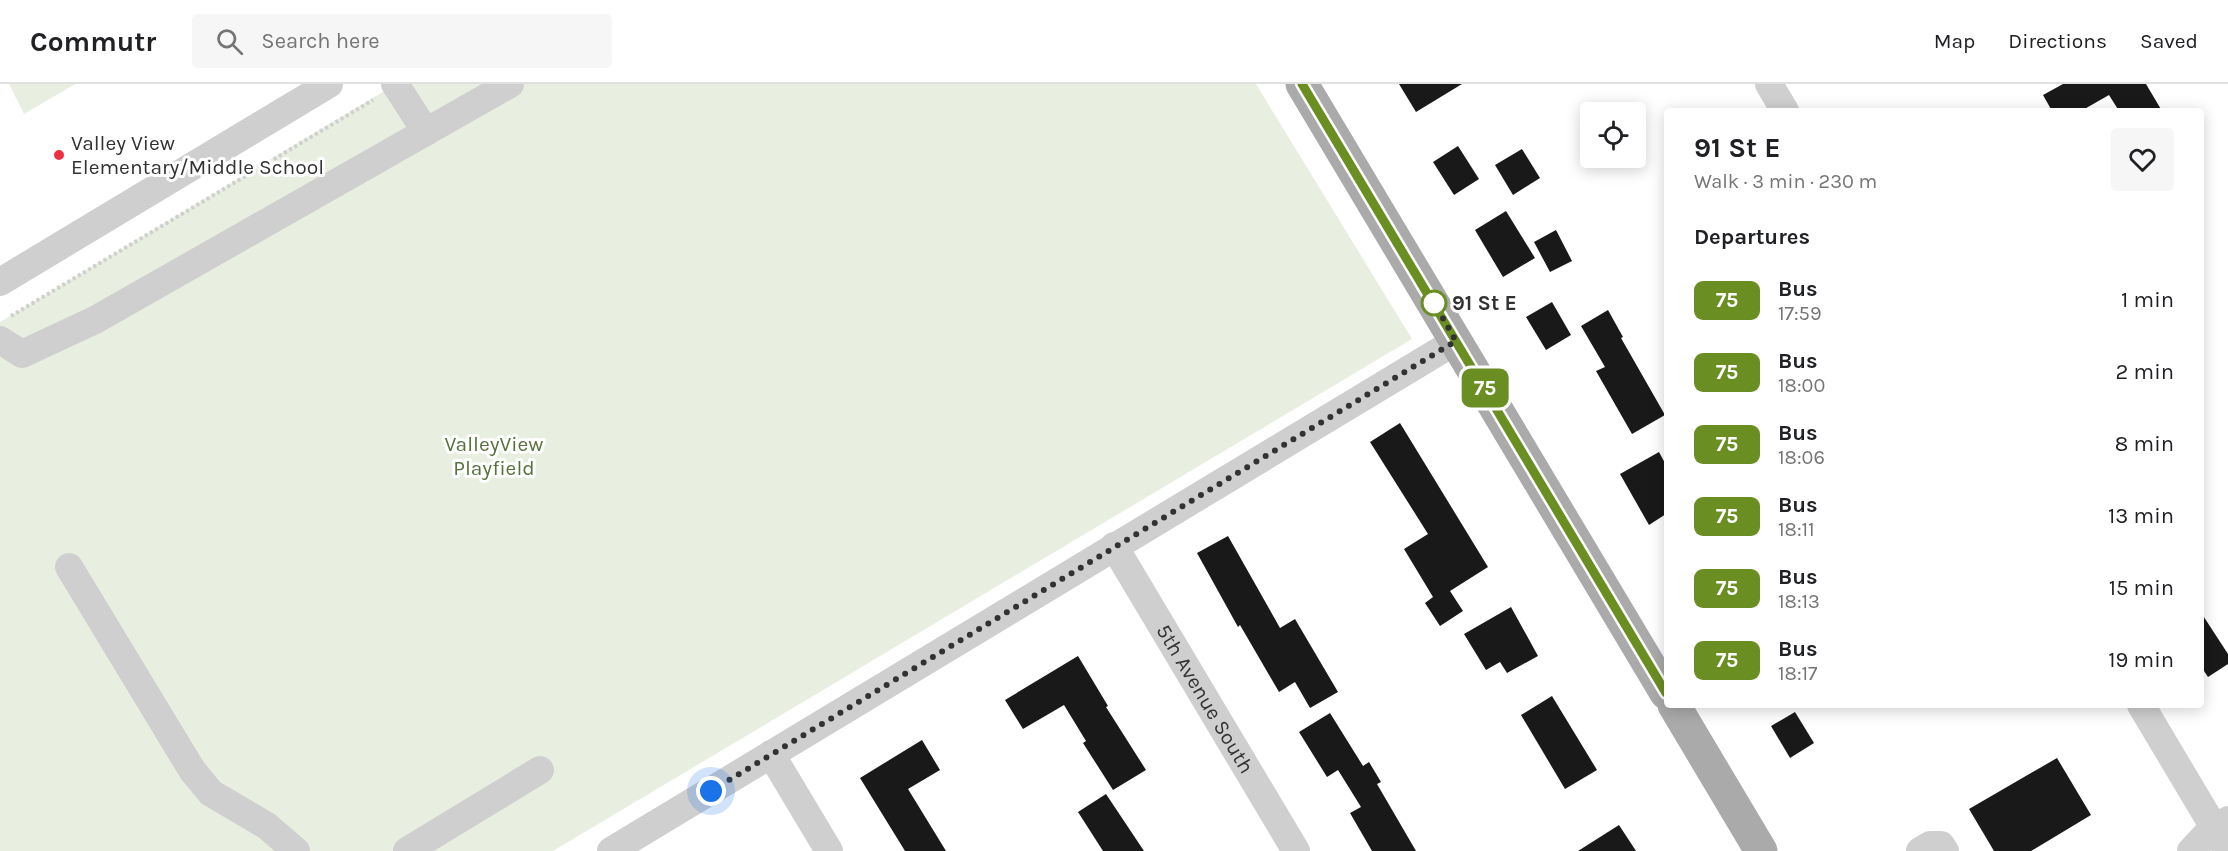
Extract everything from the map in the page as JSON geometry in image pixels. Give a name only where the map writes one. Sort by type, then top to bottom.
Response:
[{"type":"main road","points":[[1302,84],[1664,690]]},
{"type":"main road","points":[[1676,708],[1761,851]]},
{"type":"street","points":[[0,282],[329,84]]},
{"type":"street","points":[[5,328],[22,354],[95,320],[510,84]]},
{"type":"street","points":[[1769,84],[1783,108]]},
{"type":"street","points":[[395,85],[426,132]]},
{"type":"street","points":[[610,851],[1456,341]]},
{"type":"street","name":"5th Avenue South","points":[[1114,546],[1296,851]]},
{"type":"street","points":[[69,567],[192,770],[211,793],[267,826],[296,851]]},
{"type":"street","points":[[2143,708],[2224,833],[2191,851]]},
{"type":"street","points":[[771,754],[829,851]]},
{"type":"street","points":[[407,851],[540,770]]},
{"type":"street","points":[[1920,851],[1930,844],[1941,846],[1945,851]]},
{"type":"path","points":[[5,328],[395,85]]},
{"type":"green space","points":[[9,84],[75,84],[24,114]]},
{"type":"green space","name":"ValleyView Playfield","points":[[396,84],[1256,84],[1412,339],[553,851],[0,851],[0,322]]},
{"type":"building","points":[[1399,84],[1462,84],[1416,112]]},
{"type":"building","points":[[2063,84],[2146,84],[2160,108],[2117,108],[2109,95],[2086,108],[2050,108],[2043,95]]},
{"type":"building","points":[[1458,146],[1479,179],[1454,195],[1433,162]]},
{"type":"building","points":[[1522,149],[1540,178],[1513,195],[1495,165]]},
{"type":"building","points":[[1506,211],[1535,258],[1503,277],[1475,230]]},
{"type":"building","points":[[1556,230],[1572,261],[1550,272],[1534,242]]},
{"type":"building","points":[[1552,302],[1571,335],[1546,350],[1526,317]]},
{"type":"building","points":[[1608,310],[1664,416],[1632,434],[1596,371],[1605,367],[1581,326]]},
{"type":"building","points":[[1400,423],[1488,567],[1450,591],[1463,611],[1440,626],[1425,603],[1433,597],[1404,549],[1428,534],[1370,442]]},
{"type":"building","points":[[1659,452],[1664,461],[1664,515],[1649,525],[1620,474]]},
{"type":"building","points":[[1228,536],[1280,628],[1295,619],[1338,692],[1310,708],[1295,682],[1279,692],[1240,625],[1238,627],[1197,553]]},
{"type":"building","points":[[1511,607],[1538,656],[1507,673],[1500,662],[1486,670],[1464,634]]},
{"type":"building","points":[[2204,617],[2228,654],[2228,664],[2208,677],[2204,671]]},
{"type":"building","points":[[1078,656],[1108,706],[1106,707],[1146,770],[1113,790],[1083,743],[1086,741],[1064,705],[1023,729],[1005,700]]},
{"type":"building","points":[[1552,696],[1597,770],[1565,789],[1521,715]]},
{"type":"building","points":[[1795,712],[1814,743],[1790,758],[1771,726]]},
{"type":"building","points":[[1330,713],[1363,766],[1369,762],[1381,782],[1377,784],[1416,851],[1372,851],[1350,813],[1361,807],[1338,770],[1327,777],[1299,732]]},
{"type":"building","points":[[922,740],[940,770],[908,789],[946,851],[905,851],[860,778]]},
{"type":"building","points":[[2057,758],[2091,815],[2031,851],[1994,851],[1969,809]]},
{"type":"building","points":[[1106,794],[1144,851],[1103,851],[1078,812]]},
{"type":"building","points":[[1619,825],[1636,851],[1578,851]]},
{"type":"bus line","name":"75","points":[[1302,84],[1664,690]]},
{"type":"place","name":"Valley View Elementary/Middle School","points":[[59,155]]},
{"type":"place","name":"91 St E","points":[[1434,303]]},
{"type":"route","points":[[711,791],[1456,341],[1433,301],[1434,303]]}]
